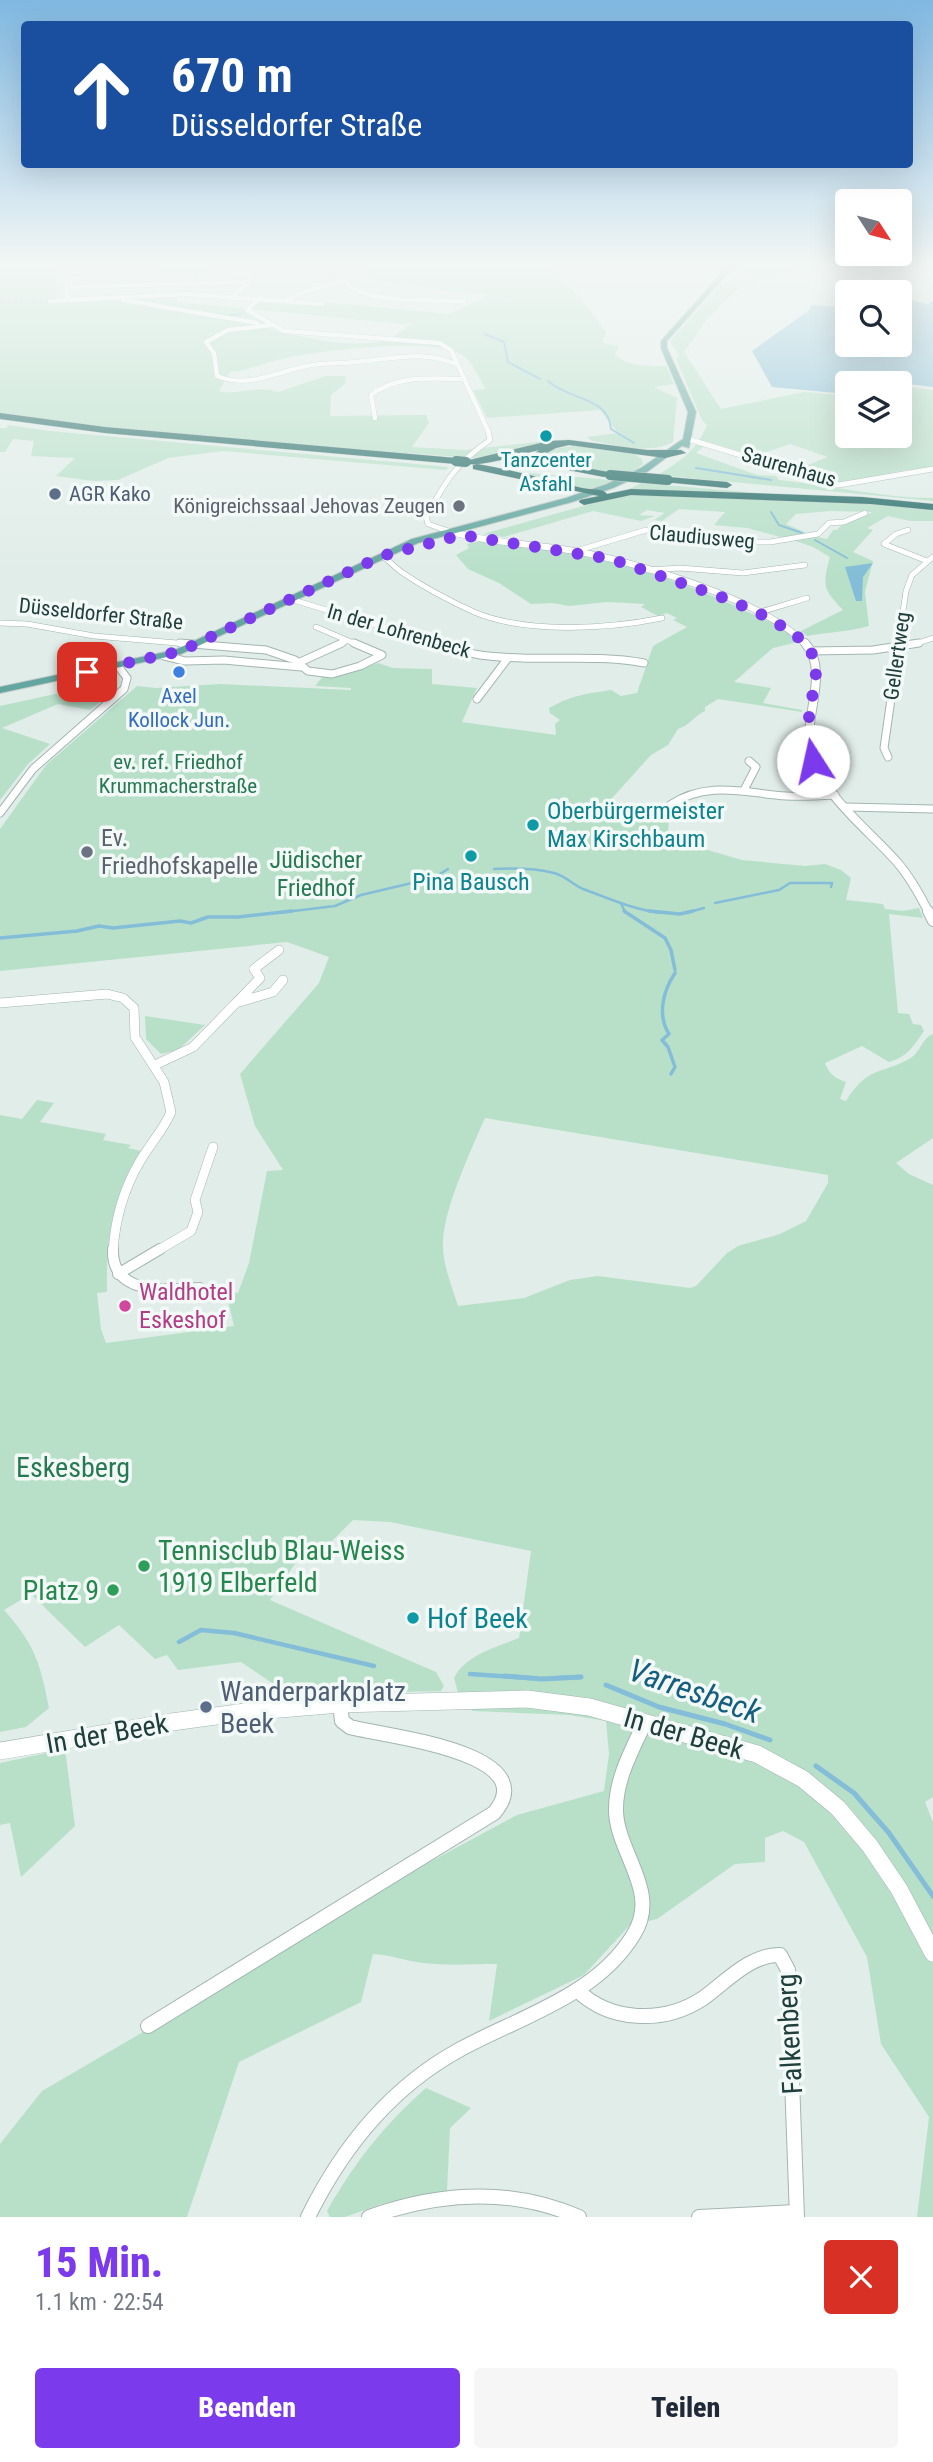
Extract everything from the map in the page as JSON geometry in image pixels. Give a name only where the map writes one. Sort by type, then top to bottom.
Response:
[{"type":"highway","points":[[0,418],[135,436],[606,475],[871,501]]},
{"type":"highway","points":[[460,463],[567,442],[650,453],[668,459],[679,449]]},
{"type":"highway","points":[[606,475],[549,463],[540,457],[540,453],[547,447],[574,444],[650,453],[679,449]]},
{"type":"highway","points":[[650,453],[653,464]]},
{"type":"highway","points":[[460,463],[523,474],[592,493],[608,493]]},
{"type":"highway","points":[[664,481],[933,505]]},
{"type":"highway","points":[[560,484],[572,492],[569,500]]},
{"type":"highway","points":[[584,502],[623,488],[933,505]]},
{"type":"main road","points":[[673,367],[692,412],[689,442],[679,449]]},
{"type":"main road","name":"Düsseldorfer Straße","points":[[456,533],[592,493],[623,488],[653,464],[668,459]]},
{"type":"main road","name":"Düsseldorfer Straße","points":[[0,690],[164,656],[198,643],[415,541],[584,502],[623,488],[668,459]]},
{"type":"street","points":[[216,367],[217,376],[231,381],[252,381],[298,367]]},
{"type":"street","points":[[459,367],[490,440],[466,457],[449,475],[426,517],[428,524],[456,533],[576,551],[649,570],[757,612],[792,632],[811,650],[816,673],[807,730],[808,746],[818,770],[835,795],[897,862],[930,909],[933,921]]},
{"type":"street","points":[[375,418],[371,395],[379,388],[404,382],[466,379]]},
{"type":"street","name":"Saurenhaus","points":[[688,439],[839,485],[933,469]]},
{"type":"street","name":"Claudiusweg","points":[[576,551],[646,530],[738,542],[804,538],[818,534],[830,523],[844,522],[865,513]]},
{"type":"street","name":"Gellertweg","points":[[908,530],[896,534],[884,544],[930,559]]},
{"type":"street","points":[[382,556],[403,573],[474,611],[495,619],[544,625],[634,623],[662,618]]},
{"type":"street","name":"Gellertweg","points":[[888,757],[884,748],[908,583],[912,575],[930,559]]},
{"type":"street","points":[[649,570],[680,568],[743,573],[805,565],[800,561]]},
{"type":"street","points":[[757,612],[807,598]]},
{"type":"street","name":"In der Lohrenbeck","points":[[290,599],[454,649],[508,657],[612,657],[644,663]]},
{"type":"street","name":"Düsseldorfer Straße","points":[[0,623],[27,624],[94,635],[198,643]]},
{"type":"street","points":[[198,643],[266,650],[295,660],[308,671],[332,674],[360,666],[382,655],[316,627]]},
{"type":"street","points":[[811,650],[861,651],[898,647],[933,638]]},
{"type":"street","points":[[164,656],[176,661],[216,660],[276,668],[299,665],[346,641]]},
{"type":"street","name":"In der Lohrenbeck","points":[[477,699],[508,657]]},
{"type":"street","points":[[0,813],[40,761],[124,689],[127,678],[118,666]]},
{"type":"street","points":[[744,790],[756,767],[749,761]]},
{"type":"street","points":[[670,805],[679,798],[698,792],[744,790],[786,796],[835,795]]},
{"type":"street","points":[[846,807],[933,809]]},
{"type":"street","points":[[155,1065],[193,1046],[260,978],[254,969],[279,950]]},
{"type":"street","points":[[236,1003],[273,992],[284,980]]},
{"type":"street","points":[[0,1003],[87,994],[119,997],[133,1007],[136,1013],[135,1037],[155,1065],[170,1100],[170,1112],[127,1188],[117,1218],[114,1266],[118,1275],[130,1282],[162,1290],[200,1287]]},
{"type":"street","points":[[118,1275],[191,1231],[198,1212],[195,1200],[213,1147]]},
{"type":"street","name":"In der Beek","points":[[0,1751],[172,1721],[340,1704],[527,1699],[589,1707],[757,1754],[783,1767],[822,1793],[853,1825],[883,1864],[933,1953]]},
{"type":"street","points":[[148,2026],[487,1818],[504,1800],[506,1788],[503,1779],[483,1763],[450,1748],[350,1727],[342,1721],[340,1704]]},
{"type":"street","points":[[308,2217],[332,2171],[354,2140],[397,2094],[456,2052],[577,1990],[624,1947],[642,1918],[644,1894],[618,1831],[616,1814],[621,1776],[645,1722]]},
{"type":"street","name":"Falkenberg","points":[[577,1990],[603,2009],[630,2015],[658,2015],[695,2003],[765,1954],[780,1955],[788,1970],[796,2214]]},
{"type":"street","points":[[369,2217],[392,2208],[443,2198],[493,2197],[523,2199],[569,2211],[579,2217]]},
{"type":"street","points":[[699,2217],[796,2214]]},
{"type":"green space","points":[[0,367],[255,367],[230,372],[219,391],[263,389],[278,392],[326,376],[346,376],[345,384],[331,395],[330,416],[426,415],[429,423],[412,447],[465,450],[547,441],[496,457],[472,458],[177,435],[0,413]]},
{"type":"green space","points":[[667,367],[674,384],[654,387],[677,398],[673,442],[644,448],[592,441],[587,437],[618,433],[600,410],[487,418],[473,390],[486,389],[474,369]]},
{"type":"green space","points":[[680,367],[694,367],[721,409],[804,392],[835,395],[835,448],[912,448],[912,387],[933,390],[933,469],[906,470],[842,483],[795,470],[828,457],[790,444],[755,456],[709,442],[696,453],[757,475],[776,476],[779,480],[895,496],[933,498],[933,501],[658,475],[687,454],[698,442],[707,425],[702,420]]},
{"type":"green space","points":[[8,425],[449,467],[446,470],[223,451],[168,458],[118,480],[94,481],[56,476],[75,458],[31,456],[34,441],[13,439],[5,452],[0,452],[0,428],[6,428]]},
{"type":"green space","points":[[582,445],[634,454],[642,459],[643,464],[629,472],[611,472],[574,466],[547,455],[552,449]]},
{"type":"green space","points":[[518,472],[601,479],[613,481],[585,490]]},
{"type":"green space","points":[[641,483],[830,499],[628,490]]},
{"type":"green space","points":[[626,494],[879,504],[933,509],[933,521],[910,521],[888,516],[867,528],[873,530],[853,552],[873,561],[865,592],[869,626],[807,636],[801,631],[843,610],[831,597],[826,586],[830,557],[793,540],[818,537],[827,539],[833,530],[837,530],[843,523],[873,512],[830,511],[796,514],[786,524],[811,535],[788,539],[747,528],[714,525],[725,512],[679,509],[662,521],[654,520],[665,513],[647,510],[639,515],[655,516],[641,521],[593,511],[504,537],[483,534]]},
{"type":"green space","points":[[485,540],[612,562],[703,592],[776,625],[791,636],[798,642],[773,648],[734,682],[771,688],[763,703],[802,712],[718,699],[678,729],[668,745],[651,755],[606,805],[617,813],[669,821],[668,830],[697,840],[697,844],[704,849],[742,860],[805,866],[825,864],[841,870],[851,878],[846,900],[883,904],[885,909],[903,911],[919,908],[923,918],[889,914],[898,1013],[909,1014],[913,1024],[921,1025],[924,1031],[906,1054],[896,1060],[889,1062],[862,1046],[825,1063],[833,1075],[846,1082],[840,1099],[846,1101],[862,1081],[876,1072],[911,1058],[926,1038],[933,1034],[933,1138],[896,1163],[909,1174],[933,1185],[933,1797],[925,1802],[933,1822],[933,2217],[917,2217],[929,2117],[881,2044],[867,1957],[804,1842],[783,1831],[765,1838],[765,1862],[735,1864],[657,1919],[630,1925],[584,1975],[489,2021],[497,1964],[432,1964],[373,1954],[361,2002],[239,2062],[187,2217],[0,2217],[0,2144],[42,2091],[232,1980],[352,1904],[517,1815],[604,1791],[609,1754],[606,1721],[569,1715],[473,1711],[460,1700],[454,1678],[459,1670],[482,1653],[519,1638],[531,1551],[390,1522],[353,1520],[320,1553],[299,1558],[270,1600],[436,1672],[444,1686],[441,1691],[396,1692],[348,1685],[275,1685],[241,1662],[178,1670],[167,1655],[155,1659],[119,1625],[85,1647],[31,1594],[4,1610],[35,1655],[49,1708],[26,1727],[0,1732],[0,1115],[22,1119],[37,1100],[54,1103],[40,1122],[106,1134],[103,1140],[131,1145],[128,1148],[141,1151],[117,1201],[108,1254],[107,1292],[97,1293],[101,1329],[106,1343],[234,1326],[226,1292],[238,1293],[249,1263],[267,1171],[283,1170],[255,1126],[240,1074],[319,983],[329,957],[287,942],[0,971],[0,829],[46,765],[137,686],[156,688],[220,684],[351,690],[315,686],[324,675],[355,671],[378,663],[393,668],[432,669],[432,684],[477,688],[462,722],[556,735],[555,724],[560,720],[550,713],[549,708],[572,698],[611,690],[621,696],[637,693],[653,646],[687,627],[673,620],[677,618],[667,613],[658,616],[641,607],[645,604],[531,604],[499,583],[468,569],[456,555],[469,548],[467,544]],"holes":[[[485,1118],[828,1175],[828,1183],[806,1221],[780,1234],[738,1246],[727,1253],[696,1286],[690,1288],[598,1276],[570,1280],[524,1298],[458,1306],[446,1267],[443,1242],[448,1213]]]},
{"type":"green space","points":[[69,691],[76,695],[88,691],[102,700],[90,710],[58,704],[2,728],[50,744],[28,764],[0,800],[0,706]]},
{"type":"green space","points":[[145,1016],[205,1025],[178,1050],[161,1054],[146,1039]]},
{"type":"green space","points":[[65,1749],[75,1826],[21,1877],[10,1823],[0,1825],[0,1763]]},
{"type":"green space","points":[[426,2088],[471,2108],[450,2128],[447,2191],[381,2204],[345,2217],[330,2217],[327,2211],[359,2161],[383,2131]]},
{"type":"water","points":[[761,367],[933,367],[933,387],[912,384],[912,371],[835,371],[835,393],[772,387]]},
{"type":"water","points":[[873,563],[863,577],[862,601],[856,601],[845,567]]},
{"type":"waterway","points":[[518,367],[540,379]]},
{"type":"waterway","points":[[548,381],[603,410],[611,429],[634,443]]},
{"type":"waterway","points":[[696,468],[771,480]]},
{"type":"waterway","points":[[771,512],[779,525],[802,533]]},
{"type":"waterway","points":[[815,540],[847,558]]},
{"type":"waterway","points":[[277,913],[335,906],[361,895],[433,878],[448,869]]},
{"type":"waterway","points":[[494,869],[554,873],[583,889],[654,911]]},
{"type":"waterway","points":[[715,903],[779,890],[790,883],[832,883],[831,887]]},
{"type":"waterway","points":[[621,904],[625,912]]},
{"type":"waterway","points":[[686,913],[704,908]]},
{"type":"waterway","points":[[0,938],[77,931],[99,926],[113,928],[180,921],[191,923],[208,917],[238,917],[292,911]]},
{"type":"waterway","points":[[649,911],[654,911]]},
{"type":"waterway","points":[[654,911],[680,914],[693,911]]},
{"type":"waterway","points":[[654,911],[662,913]]},
{"type":"waterway","points":[[625,912],[665,938],[671,950],[675,970]]},
{"type":"waterway","points":[[671,1074],[675,1067],[668,1047],[662,1040],[669,1034],[662,1011],[667,987],[675,973]]},
{"type":"waterway","name":"Varresbeck","points":[[179,1642],[201,1630],[234,1633],[374,1666]]},
{"type":"waterway","name":"Varresbeck","points":[[470,1674],[528,1678]]},
{"type":"waterway","name":"Varresbeck","points":[[505,1676],[528,1678]]},
{"type":"waterway","name":"Varresbeck","points":[[528,1678],[581,1677],[558,1678]]},
{"type":"waterway","name":"Varresbeck","points":[[606,1685],[659,1707],[725,1724],[770,1740]]},
{"type":"waterway","name":"Varresbeck","points":[[816,1766],[854,1793],[889,1833],[933,1896]]},
{"type":"place","name":"Tanzcenter Asfahl","points":[[546,436]]},
{"type":"place","name":"AGR Kako","points":[[55,494]]},
{"type":"place","name":"Königreichssaal Jehovas Zeugen","points":[[459,506]]},
{"type":"place","name":"Axel Kollock Jun.","points":[[179,672]]},
{"type":"place","name":"Oberbürgermeister Max Kirschbaum","points":[[533,825]]},
{"type":"place","name":"Ev. Friedhofskapelle","points":[[87,852]]},
{"type":"place","name":"Pina Bausch","points":[[471,856]]},
{"type":"place","name":"Waldhotel Eskeshof","points":[[125,1306]]},
{"type":"place","name":"Tennisclub Blau-Weiss 1919 Elberfeld","points":[[144,1566]]},
{"type":"place","name":"Platz 9","points":[[113,1590]]},
{"type":"place","name":"Hof Beek","points":[[413,1618]]},
{"type":"place","name":"Wanderparkplatz Beek","points":[[206,1707]]},
{"type":"route","points":[[87,672],[181,651],[382,556],[461,535],[576,551],[649,570],[757,612],[792,632],[808,646],[814,658],[816,673],[807,730],[813,761]]},
{"type":"park label","name":"ev. ref. Friedhof Krummacherstraße","points":[[178,774]]},
{"type":"park label","name":"Jüdischer Friedhof","points":[[316,874]]},
{"type":"park label","name":"Eskesberg","points":[[73,1467]]}]
